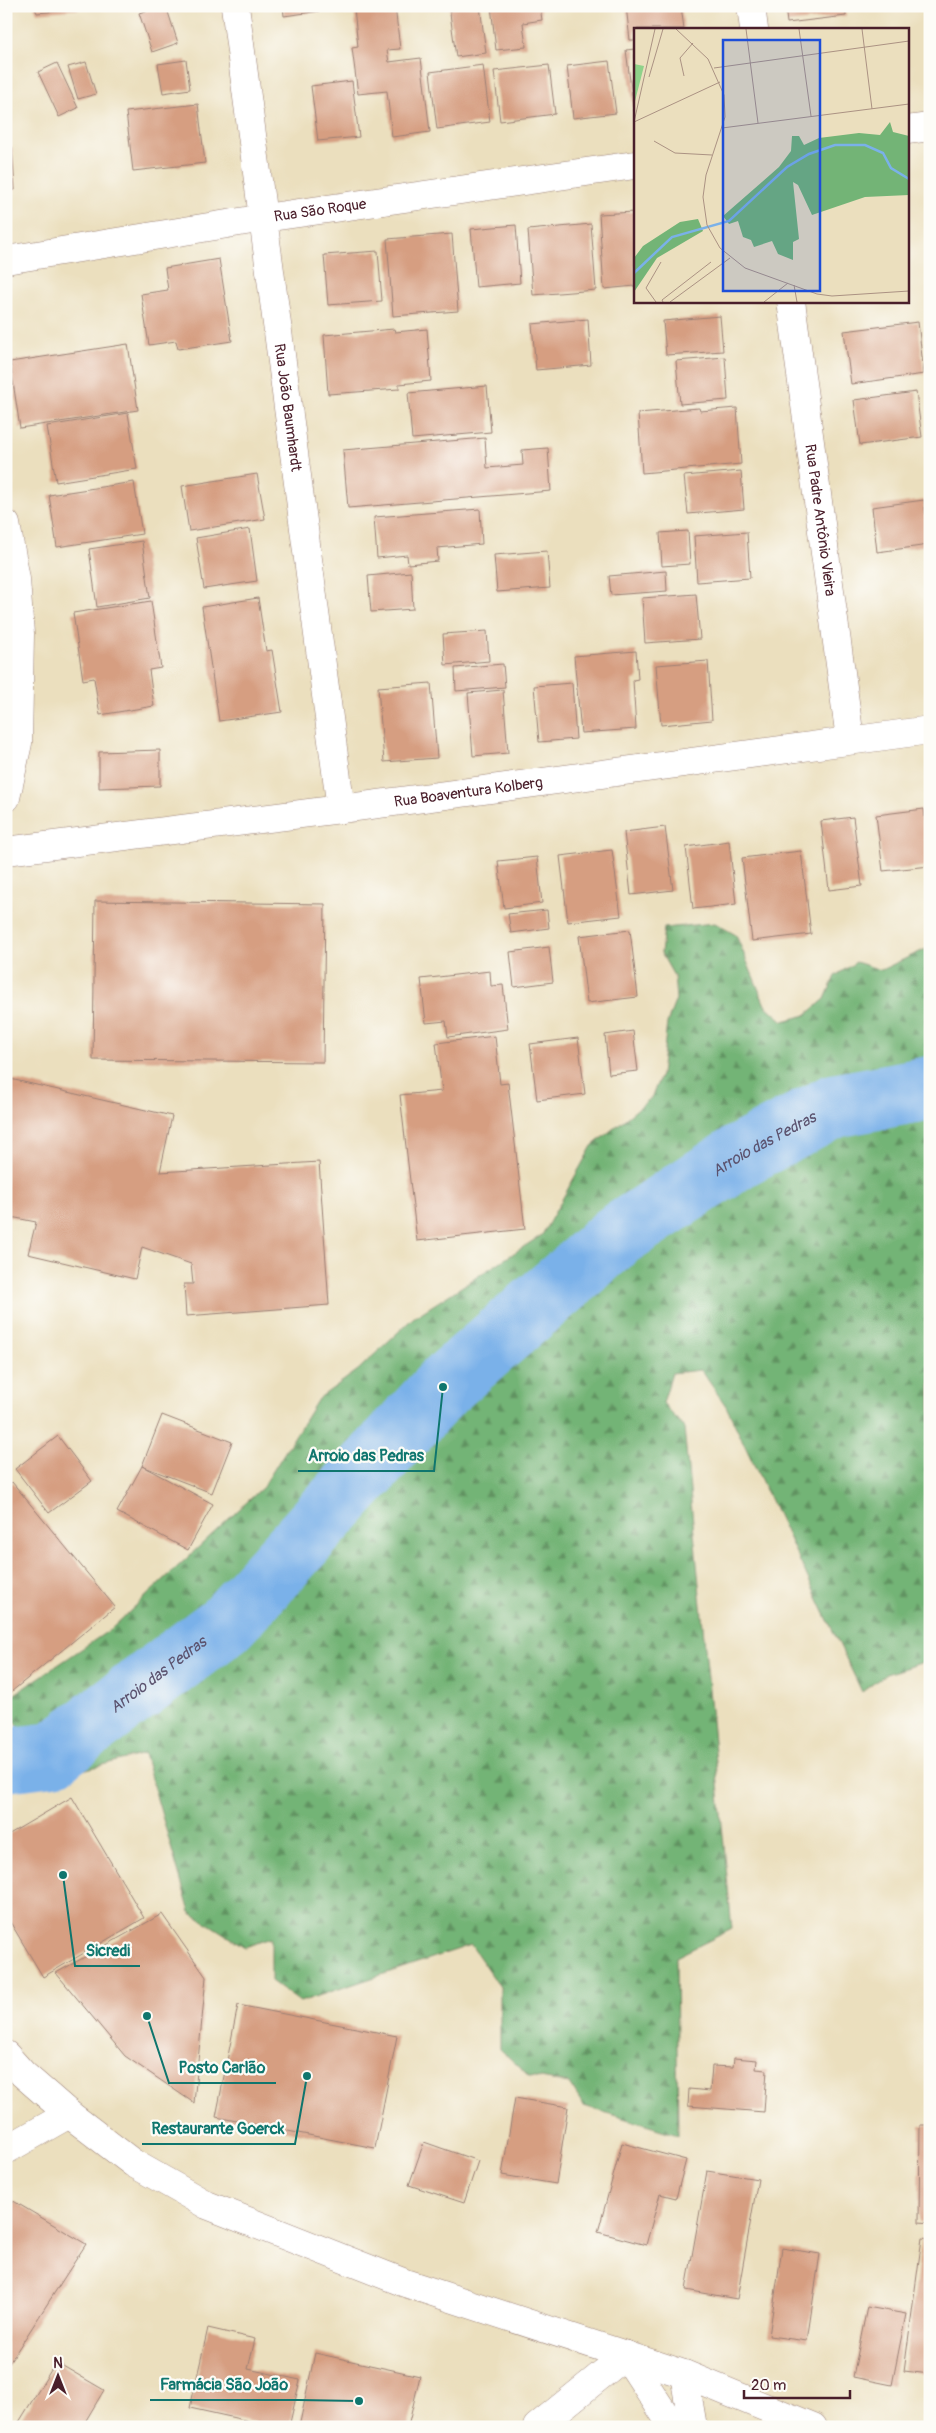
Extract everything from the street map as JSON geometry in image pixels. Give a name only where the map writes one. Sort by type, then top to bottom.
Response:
[{"type":"street","name":"Rua João Baumhardt","points":[[235,6],[341,809]]},
{"type":"street","points":[[751,6],[754,28]]},
{"type":"street","points":[[908,130],[930,127]]},
{"type":"street","name":"Rua São Roque","points":[[6,260],[264,218],[634,165]]},
{"type":"street","name":"Rua Padre Antônio Vieira","points":[[791,302],[850,739]]},
{"type":"street","points":[[6,524],[16,579],[20,634],[18,743],[6,798]]},
{"type":"street","name":"Rua Boaventura Kolberg","points":[[6,851],[341,809],[850,739],[930,730]]},
{"type":"street","points":[[6,2055],[23,2074],[69,2114],[133,2164],[207,2205],[405,2283],[684,2374],[814,2427]]},
{"type":"street","points":[[6,2150],[69,2114]]},
{"type":"street","points":[[536,2427],[626,2355]]},
{"type":"street","points":[[626,2355],[673,2427]]},
{"type":"street","points":[[684,2374],[693,2427]]},
{"type":"green space","points":[[715,923],[736,935],[765,1005],[783,1021],[806,1015],[825,999],[835,976],[856,962],[881,970],[926,949],[930,950],[930,1660],[886,1674],[862,1692],[726,1406],[701,1370],[672,1373],[663,1403],[684,1428],[732,1929],[676,1957],[678,2135],[584,2106],[569,2083],[529,2076],[500,2049],[500,1987],[471,1945],[300,2002],[271,1981],[271,1938],[245,1947],[190,1912],[144,1754],[52,1778],[6,1708],[6,1700],[111,1629],[263,1487],[318,1399],[358,1370],[413,1318],[542,1235],[592,1146],[651,1098],[661,1075],[667,1023],[676,999],[674,976],[661,953],[664,928]]},
{"type":"building","points":[[34,6],[78,6],[79,9],[37,13]]},
{"type":"building","points":[[160,6],[166,6],[178,43],[152,52],[139,13]]},
{"type":"building","points":[[283,6],[334,6],[335,9],[284,16]]},
{"type":"building","points":[[395,6],[400,49],[387,50],[389,62],[421,58],[430,132],[392,137],[387,91],[358,94],[352,48],[358,47],[354,8]]},
{"type":"building","points":[[449,6],[480,6],[486,53],[456,57]]},
{"type":"building","points":[[491,6],[540,6],[542,20],[523,23],[526,47],[496,50]]},
{"type":"building","points":[[626,6],[681,6],[684,28],[634,28],[634,40],[630,40]]},
{"type":"building","points":[[785,6],[845,6],[846,16],[787,23]]},
{"type":"building","points":[[634,49],[634,111],[626,50]]},
{"type":"building","points":[[186,60],[190,89],[163,93],[158,64]]},
{"type":"building","points":[[609,61],[616,113],[573,118],[567,66]]},
{"type":"building","points":[[86,62],[96,94],[78,99],[68,67]]},
{"type":"building","points":[[57,63],[78,108],[59,117],[38,72]]},
{"type":"building","points":[[483,65],[490,122],[437,129],[430,72]]},
{"type":"building","points":[[549,65],[555,114],[500,121],[494,71]]},
{"type":"building","points":[[352,81],[359,137],[318,141],[311,86]]},
{"type":"building","points":[[198,104],[205,163],[133,171],[126,112]]},
{"type":"building","points":[[12,147],[15,190],[6,190],[6,148]]},
{"type":"building","points":[[634,212],[634,286],[604,289],[599,214]]},
{"type":"building","points":[[591,224],[596,290],[533,295],[528,230]]},
{"type":"building","points":[[516,225],[520,283],[476,287],[471,229]]},
{"type":"building","points":[[452,234],[458,311],[393,316],[387,239]]},
{"type":"building","points":[[378,251],[382,301],[328,305],[324,255]]},
{"type":"building","points":[[219,259],[232,341],[178,349],[176,341],[149,345],[141,294],[168,290],[165,268]]},
{"type":"building","points":[[720,316],[723,351],[666,355],[663,321]]},
{"type":"building","points":[[588,319],[591,365],[536,370],[532,324]]},
{"type":"building","points":[[918,322],[924,374],[851,384],[844,331]]},
{"type":"building","points":[[394,329],[395,332],[427,329],[431,381],[399,384],[399,389],[328,394],[324,335]]},
{"type":"building","points":[[128,344],[138,410],[20,428],[10,362]]},
{"type":"building","points":[[725,357],[728,400],[680,404],[676,361]]},
{"type":"building","points":[[487,386],[491,432],[412,439],[408,393]]},
{"type":"building","points":[[916,392],[922,437],[860,445],[854,400]]},
{"type":"building","points":[[699,408],[700,411],[737,408],[741,464],[642,473],[638,413]]},
{"type":"building","points":[[128,413],[137,469],[56,482],[47,426]]},
{"type":"building","points":[[485,438],[487,468],[523,465],[522,450],[548,448],[551,491],[348,508],[343,450]]},
{"type":"building","points":[[741,471],[744,509],[688,514],[684,476]]},
{"type":"building","points":[[257,474],[265,519],[189,531],[182,486]]},
{"type":"building","points":[[134,482],[142,534],[57,547],[49,495]]},
{"type":"building","points":[[924,500],[929,545],[877,552],[872,507]]},
{"type":"building","points":[[480,509],[482,544],[437,548],[438,561],[408,564],[407,555],[377,558],[374,517]]},
{"type":"building","points":[[250,529],[257,581],[204,589],[196,538]]},
{"type":"building","points":[[688,531],[690,564],[662,566],[660,533]]},
{"type":"building","points":[[747,532],[750,578],[697,582],[694,536]]},
{"type":"building","points":[[142,541],[150,598],[97,607],[89,549]]},
{"type":"building","points":[[547,551],[550,588],[497,592],[494,555]]},
{"type":"building","points":[[666,571],[667,591],[611,595],[609,576]]},
{"type":"building","points":[[411,572],[413,609],[371,612],[368,576]]},
{"type":"building","points":[[696,594],[700,639],[645,643],[642,598]]},
{"type":"building","points":[[258,598],[266,651],[272,650],[282,712],[219,721],[202,607]]},
{"type":"building","points":[[151,601],[161,668],[149,670],[154,706],[100,715],[94,678],[83,680],[73,613]]},
{"type":"building","points":[[487,631],[489,661],[445,665],[443,634]]},
{"type":"building","points":[[636,651],[638,679],[633,680],[636,729],[581,733],[574,656]]},
{"type":"building","points":[[708,661],[712,720],[661,725],[656,665]]},
{"type":"building","points":[[503,664],[505,687],[456,691],[455,668]]},
{"type":"building","points":[[431,683],[437,758],[384,762],[378,687]]},
{"type":"building","points":[[572,683],[576,739],[539,742],[534,686]]},
{"type":"building","points":[[503,690],[508,753],[473,756],[468,693]]},
{"type":"building","points":[[160,750],[160,786],[99,788],[99,752]]},
{"type":"building","points":[[924,809],[930,866],[883,871],[876,815]]},
{"type":"building","points":[[853,817],[862,886],[829,890],[821,821]]},
{"type":"building","points":[[665,827],[673,890],[631,895],[624,832]]},
{"type":"building","points":[[729,841],[736,904],[693,909],[686,847]]},
{"type":"building","points":[[612,850],[621,916],[568,922],[560,856]]},
{"type":"building","points":[[801,851],[811,934],[752,941],[742,858]]},
{"type":"building","points":[[537,857],[542,903],[504,908],[498,861]]},
{"type":"building","points":[[95,901],[325,904],[323,1062],[93,1060]]},
{"type":"building","points":[[547,910],[549,928],[511,933],[508,914]]},
{"type":"building","points":[[630,930],[638,997],[587,1003],[579,936]]},
{"type":"building","points":[[549,947],[553,982],[514,987],[510,952]]},
{"type":"building","points":[[490,971],[491,986],[503,985],[508,1029],[448,1037],[446,1021],[426,1023],[421,979]]},
{"type":"building","points":[[633,1031],[638,1071],[609,1074],[605,1035]]},
{"type":"building","points":[[495,1036],[500,1084],[508,1083],[525,1229],[417,1241],[400,1095],[442,1091],[436,1043]]},
{"type":"building","points":[[578,1038],[585,1094],[537,1100],[530,1044]]},
{"type":"building","points":[[6,1078],[172,1116],[160,1172],[319,1162],[329,1305],[186,1316],[184,1284],[193,1284],[191,1264],[142,1247],[135,1279],[28,1254],[36,1222],[6,1216]]},
{"type":"building","points":[[162,1415],[232,1442],[212,1493],[142,1466]]},
{"type":"building","points":[[58,1436],[92,1481],[49,1513],[15,1469]]},
{"type":"building","points":[[142,1466],[213,1504],[188,1550],[117,1512]]},
{"type":"building","points":[[12,1482],[115,1607],[6,1696],[6,1487]]},
{"type":"building","points":[[72,1797],[144,1918],[43,1977],[6,1915],[6,1836]]},
{"type":"building","points":[[162,1914],[206,1977],[194,2103],[125,2056],[56,1973]]},
{"type":"building","points":[[238,2005],[397,2036],[375,2148],[216,2117]]},
{"type":"building","points":[[734,2058],[757,2060],[756,2069],[767,2070],[764,2112],[688,2106],[689,2089],[710,2091],[712,2066],[733,2067]]},
{"type":"building","points":[[515,2098],[568,2107],[556,2184],[502,2175]]},
{"type":"building","points":[[920,2125],[930,2125],[930,2223],[919,2222]]},
{"type":"building","points":[[424,2142],[478,2161],[464,2203],[409,2185]]},
{"type":"building","points":[[622,2143],[686,2160],[676,2198],[660,2194],[646,2245],[598,2232]]},
{"type":"building","points":[[707,2171],[758,2179],[737,2299],[686,2290]]},
{"type":"building","points":[[10,2199],[86,2244],[6,2368],[6,2204]]},
{"type":"building","points":[[922,2238],[930,2239],[930,2374],[904,2371]]},
{"type":"building","points":[[782,2248],[820,2254],[807,2341],[769,2336]]},
{"type":"building","points":[[867,2307],[906,2314],[892,2385],[853,2377]]},
{"type":"building","points":[[208,2328],[255,2339],[248,2369],[300,2380],[289,2427],[276,2427],[190,2408]]},
{"type":"building","points":[[315,2353],[420,2376],[408,2427],[299,2427]]},
{"type":"building","points":[[56,2362],[104,2390],[82,2427],[16,2427]]},
{"type":"waterway","name":"Arroio das Pedras","points":[[6,1760],[53,1754],[226,1624],[443,1387],[617,1236],[740,1156],[834,1106],[930,1088]]},
{"type":"place","name":"Arroio das Pedras","points":[[443,1387]]},
{"type":"place","name":"Sicredi","points":[[63,1875]]},
{"type":"place","name":"Posto Carlão","points":[[147,2016]]},
{"type":"place","name":"Restaurante Goerck","points":[[307,2076]]},
{"type":"place","name":"Farmácia São João","points":[[359,2401]]}]
